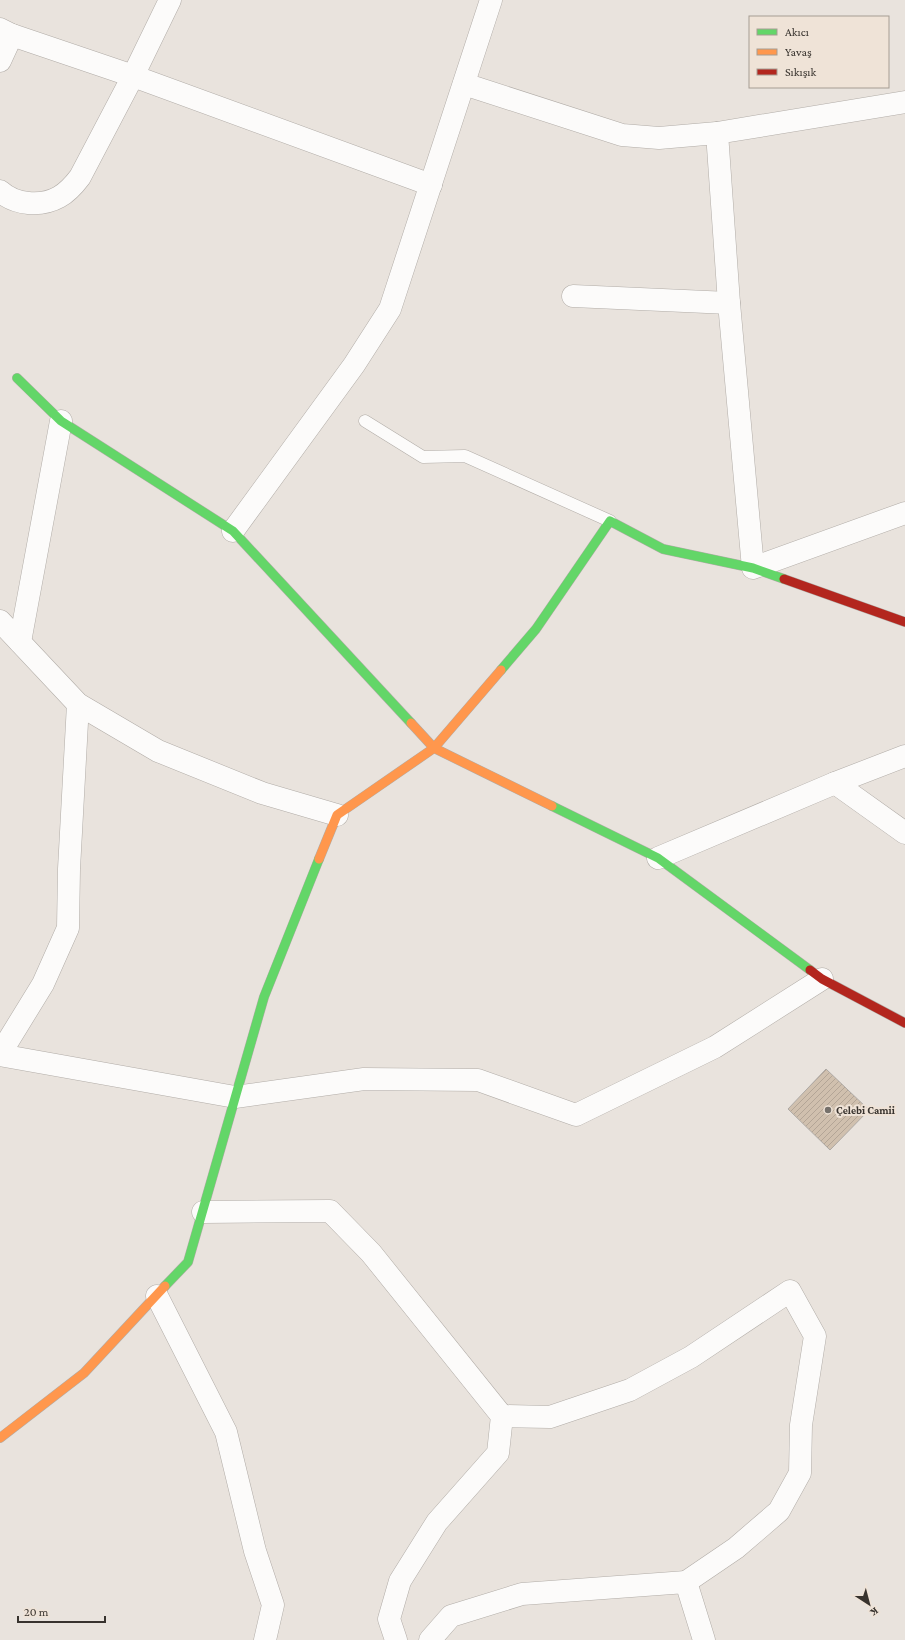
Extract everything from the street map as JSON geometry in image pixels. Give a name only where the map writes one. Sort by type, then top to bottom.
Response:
[{"type":"street","points":[[0,191],[12,199],[34,204],[59,197],[71,188],[80,177],[134,76],[170,0]]},
{"type":"street","points":[[233,531],[354,365],[390,309],[491,0]]},
{"type":"street","points":[[0,61],[6,32],[134,76],[431,185]]},
{"type":"street","points":[[464,84],[622,135],[660,138],[717,133],[905,102]]},
{"type":"street","points":[[717,133],[729,303],[753,568]]},
{"type":"street","points":[[573,296],[729,303]]},
{"type":"street","points":[[17,378],[61,421],[233,531],[434,748],[658,858],[822,979],[905,1023]]},
{"type":"street","points":[[20,642],[61,421]]},
{"type":"street","points":[[753,568],[905,513]]},
{"type":"street","points":[[0,1438],[84,1373],[188,1262],[264,997],[337,815],[434,748],[536,629],[610,521],[663,549],[753,568],[905,622]]},
{"type":"street","points":[[0,621],[78,704],[158,750],[262,793],[337,815]]},
{"type":"street","points":[[78,704],[69,868],[68,928],[43,984],[0,1055],[235,1097],[364,1079],[478,1080],[576,1115],[715,1047],[822,979]]},
{"type":"street","points":[[658,858],[835,783],[905,756]]},
{"type":"street","points":[[835,783],[905,834]]},
{"type":"street","points":[[203,1212],[330,1211],[371,1253],[502,1416],[498,1453],[437,1522],[400,1581],[389,1619],[396,1640]]},
{"type":"street","points":[[430,1640],[451,1616],[522,1594],[686,1582],[736,1548],[779,1511],[800,1473],[801,1425],[815,1336],[790,1291],[691,1357],[630,1390],[550,1417],[502,1416]]},
{"type":"street","points":[[156,1296],[226,1432],[255,1551],[273,1605],[265,1640]]},
{"type":"street","points":[[686,1582],[704,1640]]},
{"type":"lane","points":[[365,421],[423,457],[465,456],[610,521]]},
{"type":"building","name":"Çelebi Camii","points":[[826,1069],[869,1110],[830,1150],[788,1109]]},
{"type":"traffic: fast","points":[[17,378],[61,421],[233,531],[411,723]]},
{"type":"traffic: fast","points":[[501,670],[536,629],[610,521],[663,549],[753,568],[784,579]]},
{"type":"traffic: fast","points":[[552,806],[658,858],[810,970]]},
{"type":"traffic: fast","points":[[165,1286],[188,1262],[264,997],[319,859]]},
{"type":"traffic: slow","points":[[319,859],[337,815],[434,748],[501,670]]},
{"type":"traffic: slow","points":[[411,723],[434,748],[552,806]]},
{"type":"traffic: slow","points":[[0,1438],[84,1373],[165,1286]]},
{"type":"traffic: jam","points":[[784,579],[905,622]]},
{"type":"traffic: jam","points":[[810,970],[822,979],[905,1023]]},
{"type":"place","name":"Çelebi Camii","points":[[828,1110]]}]
